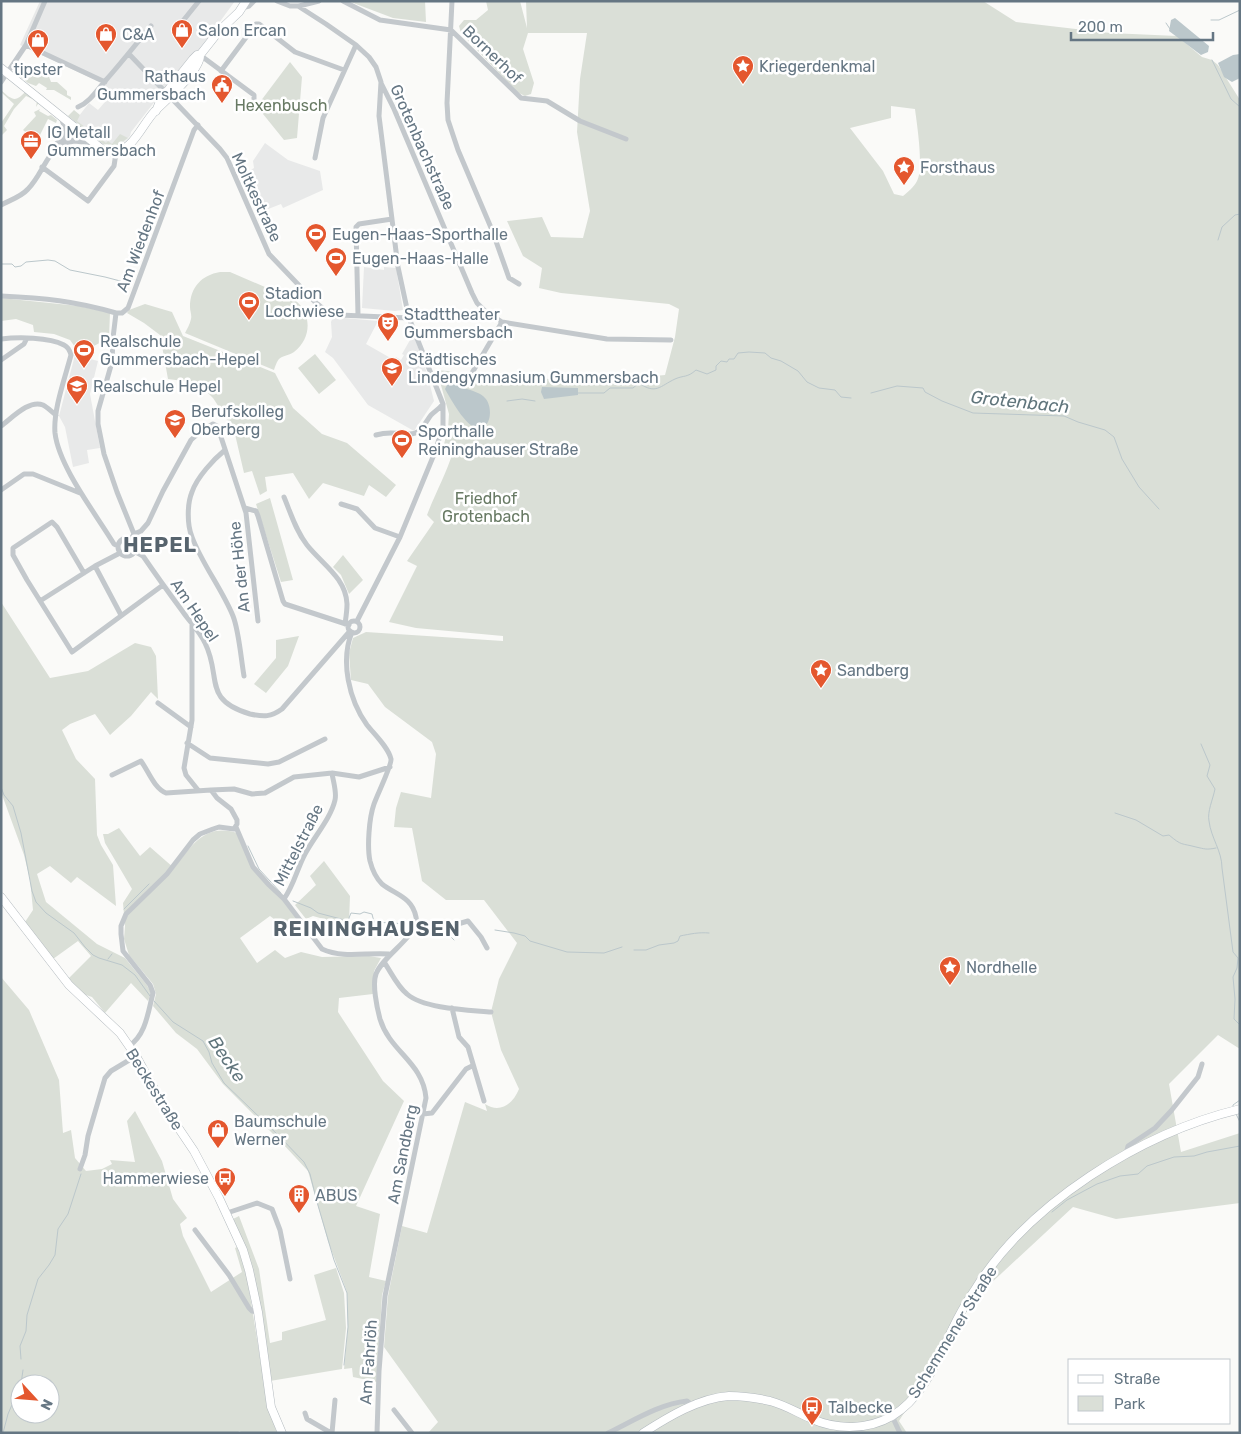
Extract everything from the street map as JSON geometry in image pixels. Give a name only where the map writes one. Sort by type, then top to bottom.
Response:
[{"type":"main road","points":[[4,71],[94,143],[106,151],[116,153],[130,145],[169,94],[199,62],[200,55],[219,31],[244,5]]},
{"type":"main road","name":"Beckestraße","points":[[1,897],[69,985],[120,1033],[136,1056],[163,1105],[194,1150],[243,1250],[258,1312],[271,1407],[282,1433]]},
{"type":"main road","name":"Schemmener Straße","points":[[892,1416],[904,1407],[922,1387],[975,1289],[1002,1253],[1037,1218],[1072,1190],[1126,1154],[1186,1125],[1240,1109]]},
{"type":"main road","points":[[643,1433],[666,1418],[692,1406],[727,1396],[770,1401],[826,1424],[848,1427],[877,1422],[892,1416]]},
{"type":"street","points":[[1,82],[4,71],[26,45],[45,1]]},
{"type":"street","points":[[174,32],[199,1]]},
{"type":"street","points":[[244,5],[250,6],[254,1]]},
{"type":"street","points":[[277,1],[290,6],[319,1]]},
{"type":"street","name":"Bornerhof","points":[[343,1],[380,20],[451,30],[521,98],[547,100],[580,121],[626,139]]},
{"type":"street","name":"Bornerhof","points":[[451,30],[452,1]]},
{"type":"street","name":"Grotenbachstraße","points":[[298,6],[356,45],[372,62],[394,109],[472,293],[481,307],[502,322],[608,339],[671,340]]},
{"type":"street","points":[[221,70],[256,24],[259,24],[295,52],[344,70]]},
{"type":"street","points":[[78,107],[86,104],[130,54],[151,26]]},
{"type":"street","points":[[451,30],[447,103],[448,120],[458,150],[492,230],[508,278],[519,284]]},
{"type":"street","points":[[26,45],[105,82]]},
{"type":"street","points":[[315,158],[323,118],[356,45]]},
{"type":"street","name":"Moltkestraße","points":[[130,54],[218,146],[227,158],[269,254],[326,311],[339,315],[409,318]]},
{"type":"street","points":[[200,55],[254,95],[254,100]]},
{"type":"street","points":[[357,621],[400,537],[441,436],[444,418],[443,404],[409,318],[398,267],[379,116],[381,82]]},
{"type":"street","points":[[58,115],[65,129],[63,137]]},
{"type":"street","name":"Am Wiedenhof","points":[[134,534],[104,454],[98,424],[98,411],[112,362],[112,338],[116,314],[122,313],[128,308],[194,130],[198,126]]},
{"type":"street","points":[[53,152],[56,144],[63,137],[77,129]]},
{"type":"street","points":[[1,205],[18,197],[28,189],[53,152],[72,137],[77,129]]},
{"type":"street","points":[[53,152],[64,144],[74,141],[94,143]]},
{"type":"street","points":[[42,167],[88,201],[114,166],[116,153]]},
{"type":"street","points":[[358,315],[356,227],[359,224],[392,218]]},
{"type":"street","points":[[1,296],[51,298],[107,309],[116,314]]},
{"type":"street","points":[[469,378],[502,322]]},
{"type":"street","points":[[1,360],[24,344],[27,338]]},
{"type":"street","points":[[1,339],[27,338],[64,344],[70,351],[71,355],[56,414],[55,433],[60,454],[81,493],[114,544],[118,546],[120,553]]},
{"type":"street","points":[[1,426],[24,409],[35,404],[42,404],[56,414]]},
{"type":"street","points":[[376,435],[388,432],[416,433],[422,429],[432,414],[443,404]]},
{"type":"street","points":[[131,539],[134,534],[141,531],[148,523],[183,452],[191,440],[213,424],[217,426],[245,508]]},
{"type":"street","points":[[225,450],[215,458],[192,491],[189,525],[191,536],[234,619],[244,676]]},
{"type":"street","points":[[1,490],[24,474],[33,474],[81,493]]},
{"type":"street","points":[[284,497],[294,524],[307,544],[336,575],[344,591],[349,628],[347,652],[348,683],[355,704],[365,722],[392,761],[373,807],[369,834],[370,860],[376,877],[412,904],[417,918],[414,927],[427,933],[468,921],[487,948]]},
{"type":"street","points":[[341,504],[357,510],[374,528],[400,537]]},
{"type":"street","name":"An der Höhe","points":[[258,621],[245,508],[252,509],[258,516],[285,604],[349,628]]},
{"type":"street","points":[[84,573],[52,522],[13,548],[12,555],[72,652],[163,585]]},
{"type":"street","points":[[40,601],[95,566],[120,553],[128,555],[134,551],[135,543],[127,538],[122,540],[118,546]]},
{"type":"street","name":"Am Hepel","points":[[134,551],[143,556],[205,643],[212,663],[216,689],[221,698],[235,709],[262,717],[275,715],[349,628]]},
{"type":"street","points":[[95,566],[121,615]]},
{"type":"street","points":[[349,628],[351,622],[357,621]]},
{"type":"street","points":[[349,628],[356,632],[360,628],[360,624],[357,621]]},
{"type":"street","points":[[192,625],[192,720],[184,768],[186,775],[198,790]]},
{"type":"street","points":[[158,703],[191,727]]},
{"type":"street","points":[[187,743],[210,758],[268,764],[279,762],[325,739]]},
{"type":"street","points":[[112,775],[140,761],[150,774],[155,785],[166,793],[234,789],[252,794],[265,793],[294,777],[332,773],[359,778],[391,767]]},
{"type":"street","name":"Mittelstraße","points":[[284,899],[292,887],[305,854],[335,800],[332,773]]},
{"type":"street","points":[[211,790],[217,798],[231,809],[237,820],[236,827],[253,866],[284,899],[322,949],[348,956],[389,954]]},
{"type":"street","points":[[129,1046],[135,1042],[142,1032],[153,995],[150,986],[124,950],[121,934],[125,916],[167,874],[193,840],[200,834],[213,829],[234,829],[236,827]]},
{"type":"street","name":"Am Sandberg","points":[[385,1296],[426,1098],[425,1086],[417,1070],[390,1040],[380,1019],[375,994],[376,974],[389,954],[407,938],[414,927]]},
{"type":"street","points":[[384,962],[406,994],[415,1000],[452,1008],[491,1012]]},
{"type":"street","points":[[452,1008],[459,1037],[468,1046],[472,1066],[484,1101]]},
{"type":"street","points":[[80,1169],[105,1078],[111,1071],[136,1056]]},
{"type":"street","name":"Schemmener Straße","points":[[1126,1154],[1128,1146],[1155,1128],[1171,1111],[1198,1077],[1202,1064]]},
{"type":"street","points":[[424,1114],[432,1113],[466,1069],[472,1066]]},
{"type":"street","points":[[226,1213],[257,1203],[272,1209],[280,1230],[290,1279]]},
{"type":"street","points":[[195,1230],[229,1275],[249,1308],[252,1311],[258,1312]]},
{"type":"street","name":"Am Fahrlöh","points":[[383,1433],[377,1431],[379,1371],[385,1296]]},
{"type":"street","points":[[305,1413],[307,1419],[332,1433],[335,1400]]},
{"type":"street","points":[[608,1433],[645,1414],[672,1404],[687,1401],[692,1406]]},
{"type":"street","name":"Am Fahrlöh","points":[[394,1410],[412,1433]]},
{"type":"street","points":[[892,1416],[900,1433]]},
{"type":"shaded area","points":[[40,1],[235,1],[200,49],[170,82],[131,132],[130,136],[124,142],[113,146],[103,144],[75,121],[89,103],[98,110],[105,102],[96,95],[104,84],[20,45]]},
{"type":"shaded area","points":[[1175,18],[1209,46],[1208,52],[1201,55],[1169,31],[1171,20]]},
{"type":"shaded area","points":[[1240,54],[1240,78],[1232,82],[1224,77],[1218,63],[1233,55]]},
{"type":"shaded area","points":[[265,143],[288,160],[320,171],[323,190],[283,208],[281,204],[258,213],[241,176],[254,168],[253,161]]},
{"type":"shaded area","points":[[364,267],[384,270],[384,267],[396,268],[403,310],[362,308]]},
{"type":"shaded area","name":"Städtisches Lindengymnasium Gummersbach","points":[[333,317],[378,321],[366,344],[394,360],[396,357],[401,360],[404,355],[402,354],[410,340],[415,339],[427,373],[434,401],[414,431],[368,405],[333,358],[325,352],[332,337],[331,322]]},
{"type":"shaded area","name":"Realschule Hepel","points":[[75,355],[98,361],[90,394],[100,448],[87,450],[89,463],[73,467],[65,427],[59,416]]},
{"type":"shaded area","points":[[448,383],[477,392],[485,398],[490,412],[486,425],[482,428],[477,428],[463,418],[445,389]]},
{"type":"shaded area","points":[[542,387],[578,388],[578,395],[544,399],[541,392]]},
{"type":"green space","points":[[348,1],[425,1],[426,22],[393,18]]},
{"type":"green space","name":"Friedhof Grotenbach","points":[[486,1],[520,1],[527,28],[526,1],[983,1],[1016,22],[1110,33],[1177,36],[1202,57],[1212,60],[1218,65],[1240,100],[1240,1049],[1218,1035],[1169,1084],[1181,1152],[1240,1133],[1240,1203],[1116,1219],[1073,1207],[975,1298],[899,1421],[907,1433],[428,1433],[438,1422],[384,1347],[388,1296],[402,1226],[427,1233],[465,1102],[487,1111],[485,1104],[501,1108],[510,1103],[519,1089],[501,1050],[491,1012],[499,979],[517,943],[484,900],[446,900],[422,881],[412,828],[394,827],[396,808],[401,792],[431,798],[436,754],[432,742],[385,707],[368,684],[351,680],[349,653],[353,638],[366,632],[503,641],[503,636],[416,628],[389,622],[417,566],[407,561],[434,522],[427,515],[453,452],[443,448],[448,429],[449,414],[437,371],[458,373],[496,386],[511,376],[588,382],[665,375],[675,337],[679,309],[669,304],[561,293],[539,288],[542,268],[523,256],[507,221],[542,217],[551,237],[583,238],[590,211],[577,132],[580,79],[587,33],[528,33],[523,49],[534,83],[531,94],[525,96],[517,92],[461,33],[459,26],[464,20],[476,20],[488,10]],"holes":[[[891,106],[915,109],[919,146],[919,175],[914,185],[903,196],[894,194],[883,171],[850,128],[891,118]]]},
{"type":"green space","name":"Hexenbusch","points":[[290,62],[302,77],[297,138],[284,140],[263,114],[260,102]]},
{"type":"green space","points":[[30,68],[35,69],[39,74],[48,74],[51,82],[57,82],[67,91],[67,95],[71,97],[71,100],[54,90],[46,90],[47,88],[39,83],[36,86],[20,77],[27,75]]},
{"type":"green space","points":[[28,89],[32,89],[43,96],[36,107],[37,101],[26,96],[14,109],[4,126],[7,130],[1,136],[1,123],[14,104],[1,90],[9,97],[15,99]]},
{"type":"green space","points":[[40,109],[39,111],[48,116],[51,115],[57,120],[56,123],[48,119],[39,137],[33,138],[23,130],[36,116],[34,112]]},
{"type":"green space","points":[[74,110],[80,115],[77,121],[106,143],[108,141],[112,144],[120,134],[128,138],[116,146],[103,144],[68,116]]},
{"type":"green space","name":"Stadion Lochwiese","points":[[220,272],[230,272],[295,300],[305,312],[308,326],[304,340],[294,352],[279,359],[274,370],[185,333],[191,319],[190,307],[195,288],[203,279]]},
{"type":"green space","points":[[1,298],[79,306],[110,313],[109,338],[90,348],[75,347],[70,340],[54,334],[34,332],[33,325],[16,319],[1,321]]},
{"type":"green space","points":[[145,304],[172,312],[183,336],[275,373],[293,408],[322,434],[347,443],[396,485],[386,497],[369,485],[364,496],[323,483],[309,499],[293,473],[265,477],[267,491],[260,495],[252,471],[244,473],[234,430],[213,398],[198,383],[168,379],[160,335],[127,313],[129,310]]},
{"type":"green space","points":[[315,354],[336,380],[319,394],[298,368]]},
{"type":"green space","points":[[270,498],[293,580],[281,582],[256,504]]},
{"type":"green space","points":[[343,555],[363,580],[349,594],[341,575],[333,567]]},
{"type":"green space","points":[[1,602],[50,678],[88,671],[135,643],[151,647],[156,656],[158,699],[151,692],[131,716],[110,735],[95,714],[70,724],[62,730],[76,759],[95,779],[97,835],[113,865],[116,906],[77,877],[71,883],[50,866],[37,874],[46,902],[97,944],[125,958],[147,985],[151,993],[148,1001],[131,983],[105,1013],[92,997],[83,994],[68,979],[91,956],[78,941],[53,959],[25,922],[33,910],[30,879],[24,855],[1,792]]},
{"type":"green space","points":[[299,636],[288,666],[266,693],[254,684],[276,658],[276,640]]},
{"type":"green space","points":[[119,828],[140,856],[150,847],[174,868],[193,845],[207,834],[216,831],[237,833],[253,867],[302,921],[290,931],[270,916],[240,938],[257,963],[275,950],[285,958],[301,952],[322,957],[369,956],[381,958],[374,971],[373,994],[339,998],[338,1012],[383,1081],[404,1101],[356,1206],[380,1214],[369,1277],[386,1281],[382,1295],[377,1382],[353,1377],[352,1368],[344,1369],[348,1327],[347,1292],[328,1241],[308,1171],[223,1084],[197,1049],[176,1033],[153,1006],[156,994],[153,984],[129,955],[124,939],[123,903],[132,889],[105,843],[103,834],[108,834]]},
{"type":"green space","points":[[324,861],[350,896],[349,922],[334,922],[313,916],[306,919],[295,905],[316,885],[310,876]]},
{"type":"green space","points":[[1,977],[29,1010],[59,1080],[63,1133],[71,1130],[75,1158],[86,1171],[102,1169],[112,1164],[110,1160],[135,1162],[127,1121],[135,1111],[162,1161],[173,1199],[187,1218],[180,1224],[183,1236],[211,1292],[242,1272],[235,1248],[237,1247],[246,1271],[268,1407],[277,1433],[243,1433],[239,1431],[238,1433],[1,1433]]},
{"type":"green space","points":[[239,1216],[259,1269],[270,1343],[282,1340],[282,1332],[326,1320],[314,1275],[336,1268],[344,1293],[346,1328],[342,1369],[270,1381],[266,1344],[252,1268],[233,1219]]},
{"type":"waterway","points":[[1211,20],[1219,20],[1240,10]]},
{"type":"waterway","points":[[1166,23],[1170,29]]},
{"type":"waterway","points":[[1212,60],[1231,99],[1240,107]]},
{"type":"waterway","points":[[1218,240],[1222,227],[1235,215],[1240,214]]},
{"type":"waterway","name":"Grotenbach","points":[[1,264],[12,264],[15,267],[21,266],[26,262],[55,261],[70,270],[124,282]]},
{"type":"waterway","name":"Grotenbach","points":[[577,393],[604,393],[610,388],[633,388],[639,383],[654,389],[696,370],[707,374],[716,370],[716,366],[721,361],[727,362],[729,359],[734,359],[738,353],[749,352],[765,353],[771,358],[781,361],[798,371],[807,382],[819,388],[835,390],[841,397],[851,398]]},
{"type":"waterway","name":"Grotenbach","points":[[871,393],[897,386],[923,388],[925,392],[942,401],[973,413],[1064,416],[1105,430],[1114,437],[1122,459],[1139,487],[1159,509]]},
{"type":"waterway","name":"Grotenbach","points":[[507,401],[522,399],[535,401]]},
{"type":"waterway","points":[[1201,744],[1210,765],[1207,776],[1215,789],[1209,810],[1210,827],[1222,862],[1233,952],[1238,958],[1237,968],[1233,977],[1234,1019],[1240,1025]]},
{"type":"waterway","name":"Becke","points":[[1,787],[4,795],[13,806],[36,902],[46,913],[74,933],[93,955],[122,965],[135,975],[150,996]]},
{"type":"waterway","points":[[1115,813],[1136,820],[1163,836],[1169,835],[1182,844],[1206,849],[1216,848]]},
{"type":"waterway","points":[[248,846],[259,869],[281,893]]},
{"type":"waterway","points":[[124,909],[149,884]]},
{"type":"waterway","points":[[293,901],[318,913],[341,919],[347,923],[351,913],[360,914],[364,912],[372,914],[374,922],[408,924]]},
{"type":"waterway","points":[[495,930],[525,936],[530,941],[567,952],[604,953],[622,947]]},
{"type":"waterway","points":[[439,934],[446,932],[454,940]]},
{"type":"waterway","points":[[634,950],[646,950],[659,945],[674,943],[678,941],[680,936],[709,933]]},
{"type":"waterway","points":[[108,959],[112,954]]},
{"type":"waterway","name":"Becke","points":[[154,1001],[173,1022],[203,1041],[212,1063],[224,1083],[304,1162],[310,1174],[334,1260],[347,1293],[348,1327],[344,1365]]},
{"type":"waterway","points":[[1233,1106],[1240,1100]]},
{"type":"waterway","points":[[1236,1114],[1240,1122]]},
{"type":"waterway","points":[[1052,1212],[1067,1200],[1097,1184],[1120,1176],[1138,1174],[1147,1166],[1174,1157],[1194,1156],[1240,1146]]},
{"type":"waterway","points":[[21,1359],[20,1346],[26,1331],[27,1315],[38,1279],[55,1255],[58,1229],[68,1214],[81,1174]]},
{"type":"waterway","points":[[22,1374],[23,1370]]},
{"type":"waterway","points":[[3,1433],[10,1409]]},
{"type":"waterway","name":"Talbecke","points":[[727,1433],[734,1433]]},
{"type":"place","name":"Salon Ercan","points":[[182,49]]},
{"type":"place","name":"C&A","points":[[106,53]]},
{"type":"place","name":"tipster","points":[[38,59]]},
{"type":"place","name":"Kriegerdenkmal","points":[[743,85]]},
{"type":"place","name":"Rathaus Gummersbach","points":[[222,104]]},
{"type":"place","name":"IG Metall Gummersbach","points":[[31,160]]},
{"type":"place","name":"Forsthaus","points":[[904,186]]},
{"type":"place","name":"Eugen-Haas-Sporthalle","points":[[316,253]]},
{"type":"place","name":"Eugen-Haas-Halle","points":[[336,277]]},
{"type":"place","name":"Stadion Lochwiese","points":[[249,321]]},
{"type":"place","name":"Stadttheater Gummersbach","points":[[388,342]]},
{"type":"place","name":"Realschule Gummersbach-Hepel","points":[[84,369]]},
{"type":"place","name":"Städtisches Lindengymnasium Gummersbach","points":[[392,387]]},
{"type":"place","name":"Realschule Hepel","points":[[77,405]]},
{"type":"place","name":"Berufskolleg Oberberg","points":[[175,439]]},
{"type":"place","name":"Sporthalle Reininghauser Straße","points":[[402,459]]},
{"type":"place","name":"Sandberg","points":[[821,689]]},
{"type":"place","name":"Nordhelle","points":[[950,986]]},
{"type":"place","name":"Baumschule Werner","points":[[218,1149]]},
{"type":"place","name":"Hammerwiese","points":[[225,1197]]},
{"type":"place","name":"ABUS","points":[[299,1214]]},
{"type":"place","name":"Talbecke","points":[[812,1426]]},
{"type":"district","name":"HEPEL","points":[[160,545]]},
{"type":"district","name":"REININGHAUSEN","points":[[367,929]]}]
